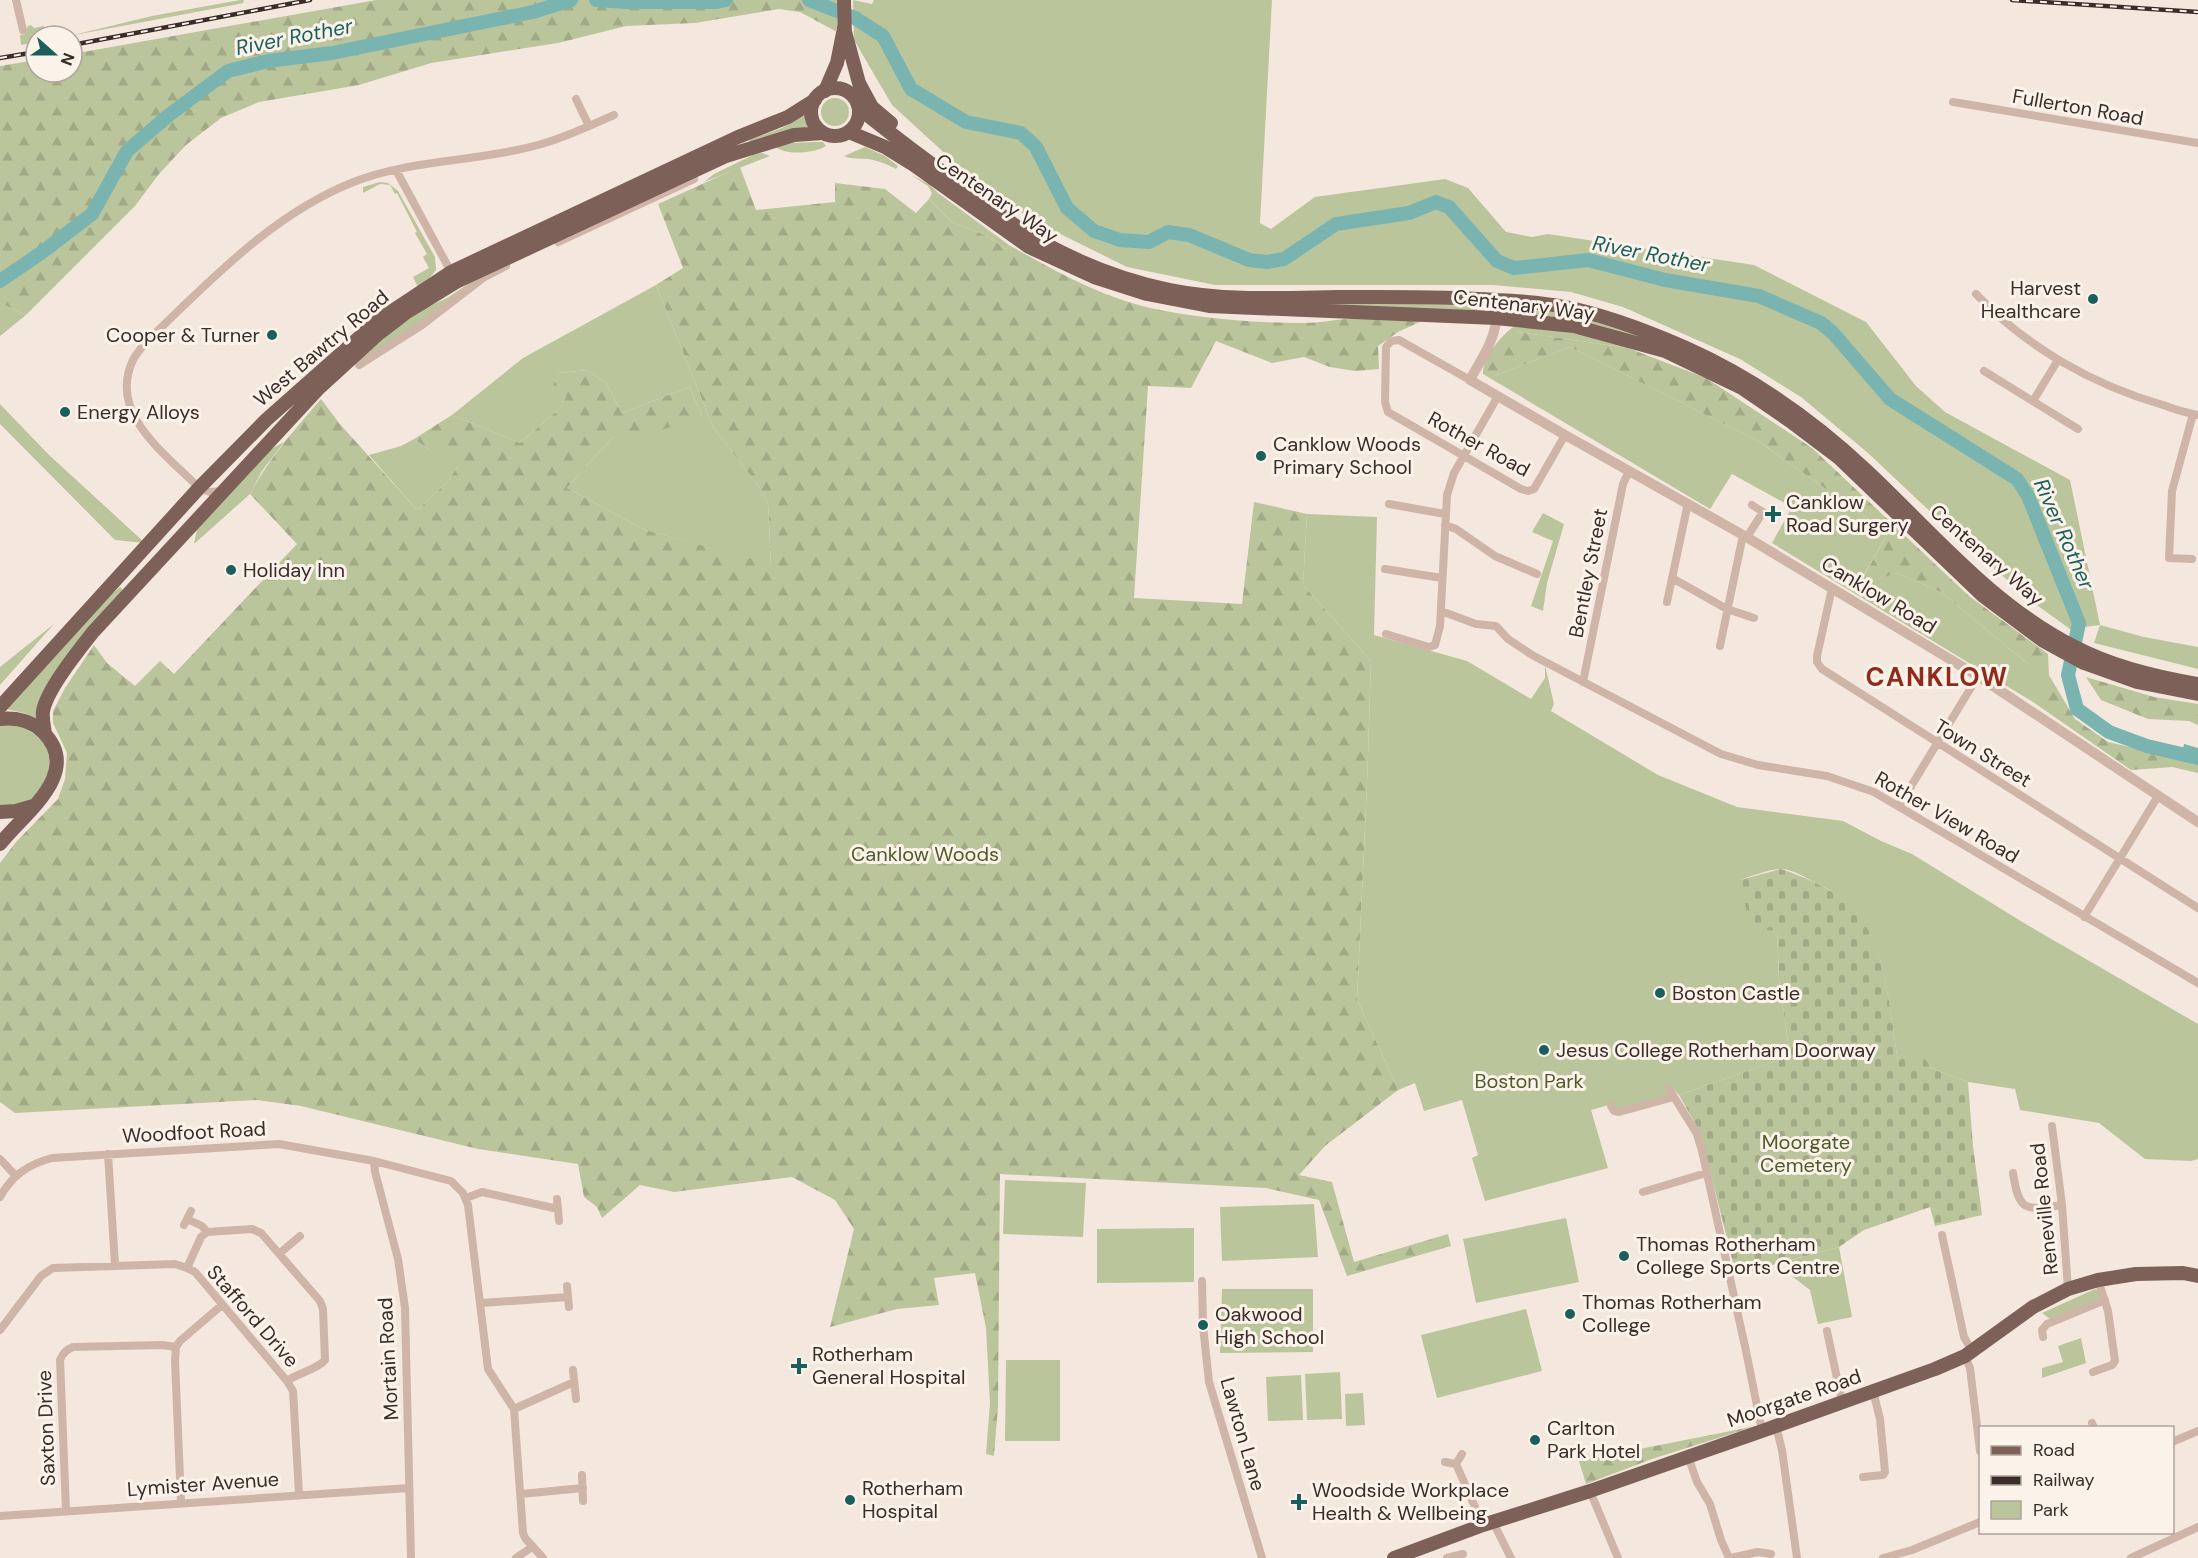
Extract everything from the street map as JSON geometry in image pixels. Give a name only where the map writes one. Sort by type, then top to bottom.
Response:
[{"type":"main road","points":[[844,0],[849,93]]},
{"type":"main road","points":[[844,26],[837,63],[811,111],[812,119],[823,133],[835,136],[849,132],[857,121],[859,108]]},
{"type":"main road","points":[[844,26],[859,83],[873,107],[960,185]]},
{"type":"main road","points":[[820,95],[839,89],[849,93],[859,108],[960,185]]},
{"type":"main road","name":"West Bawtry Road","points":[[0,706],[200,488],[266,420],[380,319],[451,272],[738,136],[789,117],[820,95]]},
{"type":"main road","name":"Centenary Way","points":[[849,132],[885,147],[909,161],[1029,247],[1094,277],[1137,291],[1209,306],[1496,318],[1574,326],[1665,351],[1742,388],[1790,421],[1839,458],[1983,596],[2045,636],[2137,682],[2198,694]]},
{"type":"main road","name":"West Bawtry Road","points":[[45,734],[42,720],[45,704],[93,632],[320,388],[377,335],[407,312],[447,287],[726,156],[794,135],[823,133]]},
{"type":"main road","points":[[694,179],[705,174],[726,156]]},
{"type":"main road","name":"Centenary Way","points":[[960,185],[1034,238],[1101,269],[1167,289],[1204,296],[1240,298],[1401,296],[1515,301],[1563,307],[1623,324],[1711,360],[1779,400],[1864,468],[1985,585],[2045,636]]},
{"type":"main road","points":[[1470,298],[1487,306],[1496,318]]},
{"type":"main road","points":[[320,388],[359,365]]},
{"type":"main road","name":"Centenary Way","points":[[2086,658],[2144,674],[2198,684]]},
{"type":"main road","points":[[0,719],[10,718],[36,725],[45,734],[55,754],[56,771],[50,788],[0,844]]},
{"type":"main road","points":[[0,812],[35,806]]},
{"type":"main road","name":"Moorgate Road","points":[[1394,1558],[1420,1553],[1488,1523],[1590,1491],[1935,1369],[1968,1353],[2033,1307],[2068,1289],[2098,1280],[2152,1273],[2183,1273],[2198,1276]]},
{"type":"street","points":[[16,0],[22,30]]},
{"type":"street","points":[[576,99],[589,126]]},
{"type":"street","name":"Fullerton Road","points":[[1953,102],[2198,143]]},
{"type":"street","points":[[224,491],[210,492],[200,488],[143,430],[131,413],[126,396],[127,379],[133,360],[147,341],[270,228],[310,202],[352,183],[396,171],[537,146],[614,115]]},
{"type":"street","points":[[396,171],[451,272]]},
{"type":"street","name":"West Bawtry Road","points":[[359,365],[414,331],[483,278],[501,268],[694,179]]},
{"type":"street","points":[[1976,294],[1998,318],[2058,360],[2134,397],[2196,414],[2172,491],[2169,542],[2169,558],[2192,559]]},
{"type":"street","points":[[1470,380],[1489,347],[1496,318],[1503,309],[1515,301]]},
{"type":"street","name":"Canklow Road","points":[[1386,374],[1386,347],[1391,341],[1404,342],[1745,536],[1978,675],[2198,822]]},
{"type":"street","points":[[2033,401],[2058,360]]},
{"type":"street","points":[[1983,371],[2078,429]]},
{"type":"street","name":"Rother Road","points":[[1386,374],[1385,402],[1388,412],[1528,491],[1534,489],[1565,435]]},
{"type":"street","points":[[1386,634],[1429,647],[1434,646],[1438,638],[1444,525],[1450,484],[1463,456],[1498,396]]},
{"type":"street","name":"Bentley Street","points":[[1583,682],[1623,484],[1629,471]]},
{"type":"street","points":[[1667,602],[1688,503]]},
{"type":"street","points":[[1389,504],[1445,514]]},
{"type":"street","points":[[1720,646],[1745,536],[1763,512],[1752,505]]},
{"type":"street","points":[[1444,525],[1456,529],[1495,556],[1537,574]]},
{"type":"street","points":[[1385,568],[1442,578]]},
{"type":"street","points":[[1672,578],[1727,609],[1754,618]]},
{"type":"street","name":"Town Street","points":[[1832,588],[1817,656],[1819,666],[1936,743],[2198,908]]},
{"type":"street","name":"Rother View Road","points":[[1441,611],[1476,624],[1496,626],[1513,643],[1721,754],[1758,765],[1841,780],[1867,789],[2198,984]]},
{"type":"street","points":[[1899,806],[1978,675]]},
{"type":"street","points":[[2084,917],[2158,796]]},
{"type":"street","points":[[1669,1089],[1697,1134],[1762,1431]]},
{"type":"street","points":[[1611,1106],[1614,1111],[1619,1112],[1674,1097]]},
{"type":"street","name":"Reneville Road","points":[[2052,1126],[2062,1205],[2068,1289]]},
{"type":"street","name":"Woodfoot Road","points":[[0,1197],[6,1185],[15,1175],[33,1164],[52,1158],[270,1143],[374,1161],[451,1181],[458,1186],[466,1198]]},
{"type":"street","points":[[108,1154],[115,1265]]},
{"type":"street","points":[[0,1159],[15,1175]]},
{"type":"street","name":"Mortain Road","points":[[374,1161],[398,1259],[405,1308],[411,1558]]},
{"type":"street","points":[[1643,1192],[1706,1173]]},
{"type":"street","points":[[2013,1173],[2018,1198],[2027,1208],[2062,1205]]},
{"type":"street","points":[[543,1558],[532,1547],[524,1533],[514,1409],[488,1368],[466,1198],[482,1192],[558,1209]]},
{"type":"street","points":[[557,1199],[559,1221]]},
{"type":"street","points":[[188,1218],[202,1226],[207,1232]]},
{"type":"street","points":[[0,1330],[47,1270],[61,1266],[175,1264],[188,1268],[201,1238],[207,1232],[257,1230],[320,1301],[322,1309],[325,1360],[322,1364],[287,1381]]},
{"type":"street","points":[[1942,1235],[1968,1353],[1979,1443]]},
{"type":"street","points":[[279,1254],[300,1236]]},
{"type":"street","name":"Stafford Drive","points":[[188,1268],[195,1272],[287,1381],[294,1398],[298,1494]]},
{"type":"street","points":[[2093,1372],[2112,1365],[2115,1361],[2105,1300],[2098,1280]]},
{"type":"street","name":"Lawton Lane","points":[[1202,1281],[1203,1326],[1209,1382],[1262,1558]]},
{"type":"street","points":[[567,1286],[569,1307]]},
{"type":"street","points":[[481,1303],[568,1297]]},
{"type":"street","points":[[2043,1337],[2042,1330],[2047,1324],[2105,1300]]},
{"type":"street","points":[[182,1502],[176,1347],[222,1305]]},
{"type":"street","points":[[1827,1331],[1842,1402]]},
{"type":"street","name":"Saxton Drive","points":[[66,1510],[60,1360],[63,1354],[73,1347],[162,1345],[176,1347]]},
{"type":"street","points":[[573,1370],[576,1399]]},
{"type":"street","points":[[514,1409],[574,1382]]},
{"type":"street","points":[[1863,1477],[1883,1475],[1885,1472],[1880,1419],[1873,1391]]},
{"type":"street","points":[[1776,1426],[1782,1450],[1797,1558]]},
{"type":"street","points":[[2174,1441],[2198,1431]]},
{"type":"street","points":[[1456,1464],[1462,1454]]},
{"type":"street","points":[[1688,1455],[1697,1482],[1708,1498],[1721,1540],[1730,1558],[1747,1554],[1771,1554]]},
{"type":"street","points":[[1445,1462],[1456,1464]]},
{"type":"street","points":[[1456,1464],[1488,1523],[1511,1558]]},
{"type":"street","points":[[582,1475],[584,1502]]},
{"type":"street","name":"Lymister Avenue","points":[[0,1516],[409,1488]]},
{"type":"street","points":[[520,1494],[583,1488]]},
{"type":"street","points":[[1590,1491],[1618,1558]]},
{"type":"street","points":[[1883,1558],[1912,1550],[1979,1522]]},
{"type":"street","points":[[2131,1558],[2198,1527]]},
{"type":"street","points":[[516,1558],[532,1547]]},
{"type":"street","points":[[1447,1558],[1463,1554]]},
{"type":"green space","points":[[240,0],[244,0],[243,3],[260,0],[84,33],[152,16]]},
{"type":"green space","points":[[376,0],[837,0],[839,33],[800,12],[779,9],[695,23],[626,26],[558,43],[431,63],[359,85],[259,102],[221,118],[186,145],[159,174],[135,206],[26,315],[0,303],[0,66],[24,62],[24,84],[84,84],[84,52]]},
{"type":"green space","points":[[853,0],[872,4],[874,0],[1272,0],[1260,223],[1271,229],[1315,197],[1445,179],[1468,188],[1506,232],[1532,237],[1548,234],[1754,265],[1866,322],[1916,386],[1945,412],[2070,480],[2100,625],[2070,629],[2034,603],[1955,535],[1868,453],[1801,397],[1740,359],[1623,307],[1571,292],[1493,285],[1215,285],[1127,267],[1030,219],[963,170],[892,105],[854,40]]},
{"type":"green space","points":[[24,34],[24,44],[21,45],[20,35]]},
{"type":"green space","points":[[835,98],[845,102],[849,112],[845,122],[835,126],[825,122],[821,112],[825,102]]},
{"type":"green space","points":[[806,114],[810,128],[752,144],[749,140],[782,128]]},
{"type":"green space","points":[[823,142],[826,146],[801,152],[787,152],[776,147],[793,143]]},
{"type":"green space","points":[[865,147],[885,156],[898,166],[896,169],[868,159],[844,156]]},
{"type":"green space","points":[[759,152],[770,156],[704,182],[714,174]]},
{"type":"green space","name":"Canklow Woods","points":[[740,167],[756,210],[835,202],[835,183],[885,189],[916,213],[929,199],[952,222],[987,236],[1006,249],[1009,245],[1098,291],[1155,309],[1211,318],[1268,322],[1310,323],[1341,319],[1424,320],[1398,332],[1378,346],[1379,369],[1355,371],[1330,367],[1304,357],[1272,363],[1216,341],[1191,388],[1148,386],[1134,598],[1242,604],[1254,502],[1307,514],[1303,585],[1371,661],[1357,999],[1398,1090],[1325,1146],[1299,1175],[1332,1182],[1354,1262],[1448,1234],[1451,1246],[1347,1276],[1319,1200],[1266,1188],[1000,1174],[998,1407],[994,1456],[986,1454],[990,1403],[986,1328],[975,1273],[934,1278],[939,1305],[897,1309],[830,1327],[854,1229],[835,1200],[792,1177],[674,1192],[640,1185],[602,1218],[597,1207],[584,1197],[578,1164],[478,1149],[301,1106],[257,1100],[15,1113],[0,1102],[0,863],[16,842],[58,799],[65,779],[67,753],[53,723],[53,711],[65,688],[94,645],[107,663],[135,686],[160,661],[174,674],[297,544],[250,494],[274,456],[321,399],[339,423],[417,510],[448,481],[459,465],[459,451],[431,451],[414,439],[452,415],[520,443],[558,410],[566,397],[551,390],[559,373],[587,370],[606,383],[622,413],[689,387],[702,415],[662,430],[612,438],[567,488],[645,530],[771,564],[768,504],[759,487],[713,427],[656,285],[683,268],[658,204]]},
{"type":"green space","points":[[911,175],[929,184],[1009,245],[1006,249],[987,236],[952,222],[929,199],[932,193],[928,186]]},
{"type":"green space","points":[[380,182],[388,183],[398,191],[435,257],[436,270],[418,287],[413,277],[429,268],[423,257],[427,254],[397,193],[395,194],[390,185],[380,184],[363,193],[363,187]]},
{"type":"green space","points":[[477,278],[406,333],[352,365],[394,329]]},
{"type":"green space","points":[[656,285],[713,427],[759,487],[768,504],[771,565],[645,530],[567,488],[612,438],[702,415],[689,387],[622,413],[606,383],[587,370],[559,373],[552,390],[566,397],[558,410],[520,443],[452,415],[523,358]]},
{"type":"green space","points":[[1372,302],[1467,306],[1483,312],[1300,305]]},
{"type":"green space","points":[[0,303],[26,315],[0,336]]},
{"type":"green space","points":[[1520,307],[1558,311],[1615,326],[1671,348],[1509,314],[1510,310]]},
{"type":"green space","points":[[1518,324],[1602,338],[1628,348],[1518,332],[1489,378],[1483,374],[1486,360],[1501,339]]},
{"type":"green space","points":[[1518,332],[1628,348],[1706,378],[1812,448],[1969,596],[2048,654],[2049,675],[2075,719],[2108,742],[2198,763],[2198,773],[2172,767],[2131,770],[2033,702],[2048,675],[2024,661],[1941,592],[1897,573],[1858,586],[1888,533],[1758,441],[1570,347],[1489,378],[1485,371]]},
{"type":"green space","points":[[1570,347],[1758,441],[1888,533],[1858,585],[1897,573],[1941,592],[2024,661],[2049,675],[2033,702],[1772,543],[1792,507],[1732,474],[1710,509],[1489,378]]},
{"type":"green space","points":[[0,404],[48,454],[145,543],[115,540],[0,424]]},
{"type":"green space","points":[[414,439],[431,451],[459,450],[459,465],[448,481],[417,510],[369,455],[401,446]]},
{"type":"green space","points":[[284,442],[262,471],[250,494],[194,544],[198,525],[269,450]]},
{"type":"green space","points":[[1543,513],[1564,524],[1547,583],[1543,611],[1531,606],[1553,541],[1532,532]]},
{"type":"green space","name":"Boston Park","points":[[1307,514],[1377,517],[1374,635],[1467,661],[1531,699],[1545,678],[1545,665],[1554,704],[1551,711],[1658,775],[1737,807],[1843,821],[1912,854],[2024,923],[2198,1024],[2198,1159],[2191,1161],[2145,1159],[2099,1123],[2020,1110],[2015,1089],[1968,1082],[1930,1067],[1898,1060],[1886,984],[1871,937],[1858,916],[1841,899],[1794,872],[1780,869],[1740,880],[1777,930],[1779,979],[1790,1056],[1679,1095],[1672,1088],[1668,1096],[1619,1110],[1612,1104],[1591,1110],[1608,1168],[1485,1201],[1472,1158],[1478,1155],[1462,1100],[1424,1111],[1415,1083],[1398,1090],[1357,999],[1371,661],[1303,585]]},
{"type":"green space","points":[[120,587],[123,590],[38,720],[24,713],[6,709],[98,606]]},
{"type":"green space","points":[[54,624],[0,685],[0,667]]},
{"type":"green space","points":[[2100,625],[2144,637],[2198,647],[2198,669],[2094,643]]},
{"type":"green space","points":[[2086,677],[2154,697],[2198,704],[2198,725],[2189,721],[2148,719],[2101,700]]},
{"type":"green space","points":[[13,724],[35,734],[42,741],[47,749],[49,767],[41,789],[32,800],[21,806],[0,807],[0,725]]},
{"type":"green space","name":"Moorgate Cemetery","points":[[1781,869],[1831,891],[1846,902],[1860,917],[1870,934],[1884,975],[1898,1060],[1922,1054],[1930,1067],[1968,1082],[1982,1215],[1935,1226],[1930,1207],[1864,1230],[1839,1247],[1736,1275],[1701,1134],[1679,1095],[1790,1056],[1779,979],[1777,931],[1750,928],[1740,880]]},
{"type":"green space","points":[[1005,1180],[1086,1183],[1083,1237],[1003,1234]]},
{"type":"green space","points":[[1314,1204],[1318,1257],[1222,1261],[1220,1207]]},
{"type":"green space","points":[[1566,1218],[1579,1282],[1476,1303],[1463,1239]]},
{"type":"green space","points":[[1194,1228],[1194,1282],[1097,1283],[1097,1229]]},
{"type":"green space","points":[[1839,1247],[1852,1317],[1818,1324],[1810,1290],[1793,1277],[1784,1262]]},
{"type":"green space","points":[[1222,1289],[1313,1289],[1313,1352],[1220,1353]]},
{"type":"green space","points":[[2095,1289],[2099,1291],[2100,1299],[2050,1319],[2042,1313]]},
{"type":"green space","points":[[1526,1309],[1542,1371],[1437,1398],[1421,1335]]},
{"type":"green space","points":[[2081,1338],[2086,1363],[2042,1378],[2042,1368],[2063,1362],[2058,1346]]},
{"type":"green space","points":[[1006,1360],[1060,1360],[1060,1441],[1005,1441]]},
{"type":"green space","points":[[1340,1372],[1342,1419],[1307,1420],[1305,1374]]},
{"type":"green space","points":[[1301,1375],[1303,1420],[1268,1421],[1266,1377]]},
{"type":"green space","points":[[1363,1393],[1365,1425],[1346,1426],[1345,1394]]},
{"type":"green space","points":[[1756,1426],[1652,1459],[1586,1484],[1579,1461]]},
{"type":"water","points":[[2184,744],[2198,748],[2198,763],[2181,759]]},
{"type":"waterway","name":"River Rother","points":[[0,281],[92,214],[127,151],[169,115],[228,71],[268,61],[332,53],[533,12],[571,0]]},
{"type":"waterway","name":"River Rother","points":[[596,0],[626,2],[717,2],[726,0]]},
{"type":"waterway","name":"River Rother","points":[[809,0],[855,18],[883,36],[911,89],[966,122],[1021,133],[1036,147],[1067,208],[1094,231],[1120,240],[1149,242],[1168,232],[1189,235],[1249,260],[1267,262],[1284,259],[1336,224],[1409,213],[1436,202],[1449,207],[1497,261],[1514,268],[1588,260],[1665,280],[1759,296],[1821,323],[1833,333],[1890,399],[2017,479],[2028,496],[2079,623],[2068,675],[2077,709],[2109,732],[2147,746],[2198,758]]},
{"type":"railway","points":[[84,43],[310,0]]},
{"type":"railway","points":[[2012,0],[2198,12]]},
{"type":"railway","points":[[0,58],[24,54]]},
{"type":"place","name":"Harvest Healthcare","points":[[2093,299]]},
{"type":"place","name":"Cooper & Turner","points":[[272,335]]},
{"type":"place","name":"Energy Alloys","points":[[65,412]]},
{"type":"place","name":"Canklow Woods Primary School","points":[[1261,456]]},
{"type":"place","name":"Canklow Road Surgery","points":[[1773,514]]},
{"type":"place","name":"Holiday Inn","points":[[231,570]]},
{"type":"place","name":"Boston Castle","points":[[1660,993]]},
{"type":"place","name":"Jesus College Rotherham Doorway","points":[[1544,1050]]},
{"type":"place","name":"Thomas Rotherham College Sports Centre","points":[[1624,1256]]},
{"type":"place","name":"Thomas Rotherham College","points":[[1570,1314]]},
{"type":"place","name":"Oakwood High School","points":[[1203,1325]]},
{"type":"place","name":"Rotherham General Hospital","points":[[799,1366]]},
{"type":"place","name":"Carlton Park Hotel","points":[[1535,1440]]},
{"type":"place","name":"Rotherham Hospital","points":[[850,1500]]},
{"type":"place","name":"Woodside Workplace Health & Wellbeing","points":[[1299,1502]]},
{"type":"district","name":"CANKLOW","points":[[1937,677]]}]
